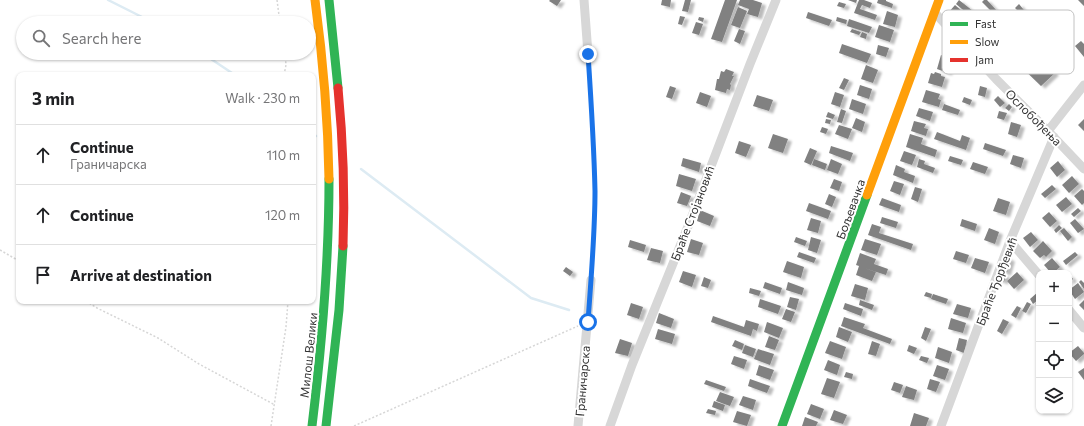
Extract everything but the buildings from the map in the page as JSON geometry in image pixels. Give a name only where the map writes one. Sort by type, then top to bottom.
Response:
[{"type":"main road","name":"Милош Велики","points":[[312,426],[325,309],[330,219],[328,131],[321,41],[315,0]]},
{"type":"main road","points":[[326,426],[339,310],[344,219],[341,125],[329,0]]},
{"type":"main road","name":"Бољевачка","points":[[782,426],[940,0]]},
{"type":"street","points":[[584,0],[588,54]]},
{"type":"street","name":"Браће Стојановић","points":[[610,426],[632,365],[689,224],[776,0]]},
{"type":"street","name":"Ослобођења","points":[[935,13],[942,21]]},
{"type":"street","name":"Ослобођења","points":[[991,74],[1084,169]]},
{"type":"street","name":"Браће Ђорђевић","points":[[941,426],[1051,134],[1084,85]]},
{"type":"street","points":[[1010,241],[1036,271]]},
{"type":"street","name":"Граничарска","points":[[578,426],[591,280]]},
{"type":"street","points":[[1072,314],[1084,328]]},
{"type":"path","points":[[276,0],[279,16]]},
{"type":"path","points":[[588,54],[595,192],[591,280]]},
{"type":"path","points":[[285,72],[286,60]]},
{"type":"path","points":[[0,250],[16,260]]},
{"type":"path","points":[[91,304],[158,338],[199,364],[275,405]]},
{"type":"path","points":[[271,426],[286,327],[288,304]]},
{"type":"path","points":[[354,426],[588,322]]},
{"type":"waterway","points":[[108,0],[140,16]]},
{"type":"waterway","points":[[212,60],[230,72]]},
{"type":"waterway","points":[[361,169],[531,298],[569,310]]},
{"type":"traffic: fast","points":[[329,0],[338,88]]},
{"type":"traffic: fast","points":[[312,426],[324,303],[328,241],[329,179]]},
{"type":"traffic: fast","points":[[782,426],[867,195]]},
{"type":"traffic: fast","points":[[326,426],[339,310],[343,246]]},
{"type":"traffic: slow","points":[[315,0],[325,89],[329,179]]},
{"type":"traffic: slow","points":[[867,195],[939,0]]},
{"type":"traffic: jam","points":[[338,88],[343,167],[343,246]]},
{"type":"route","points":[[588,54],[595,192],[588,322]]}]
